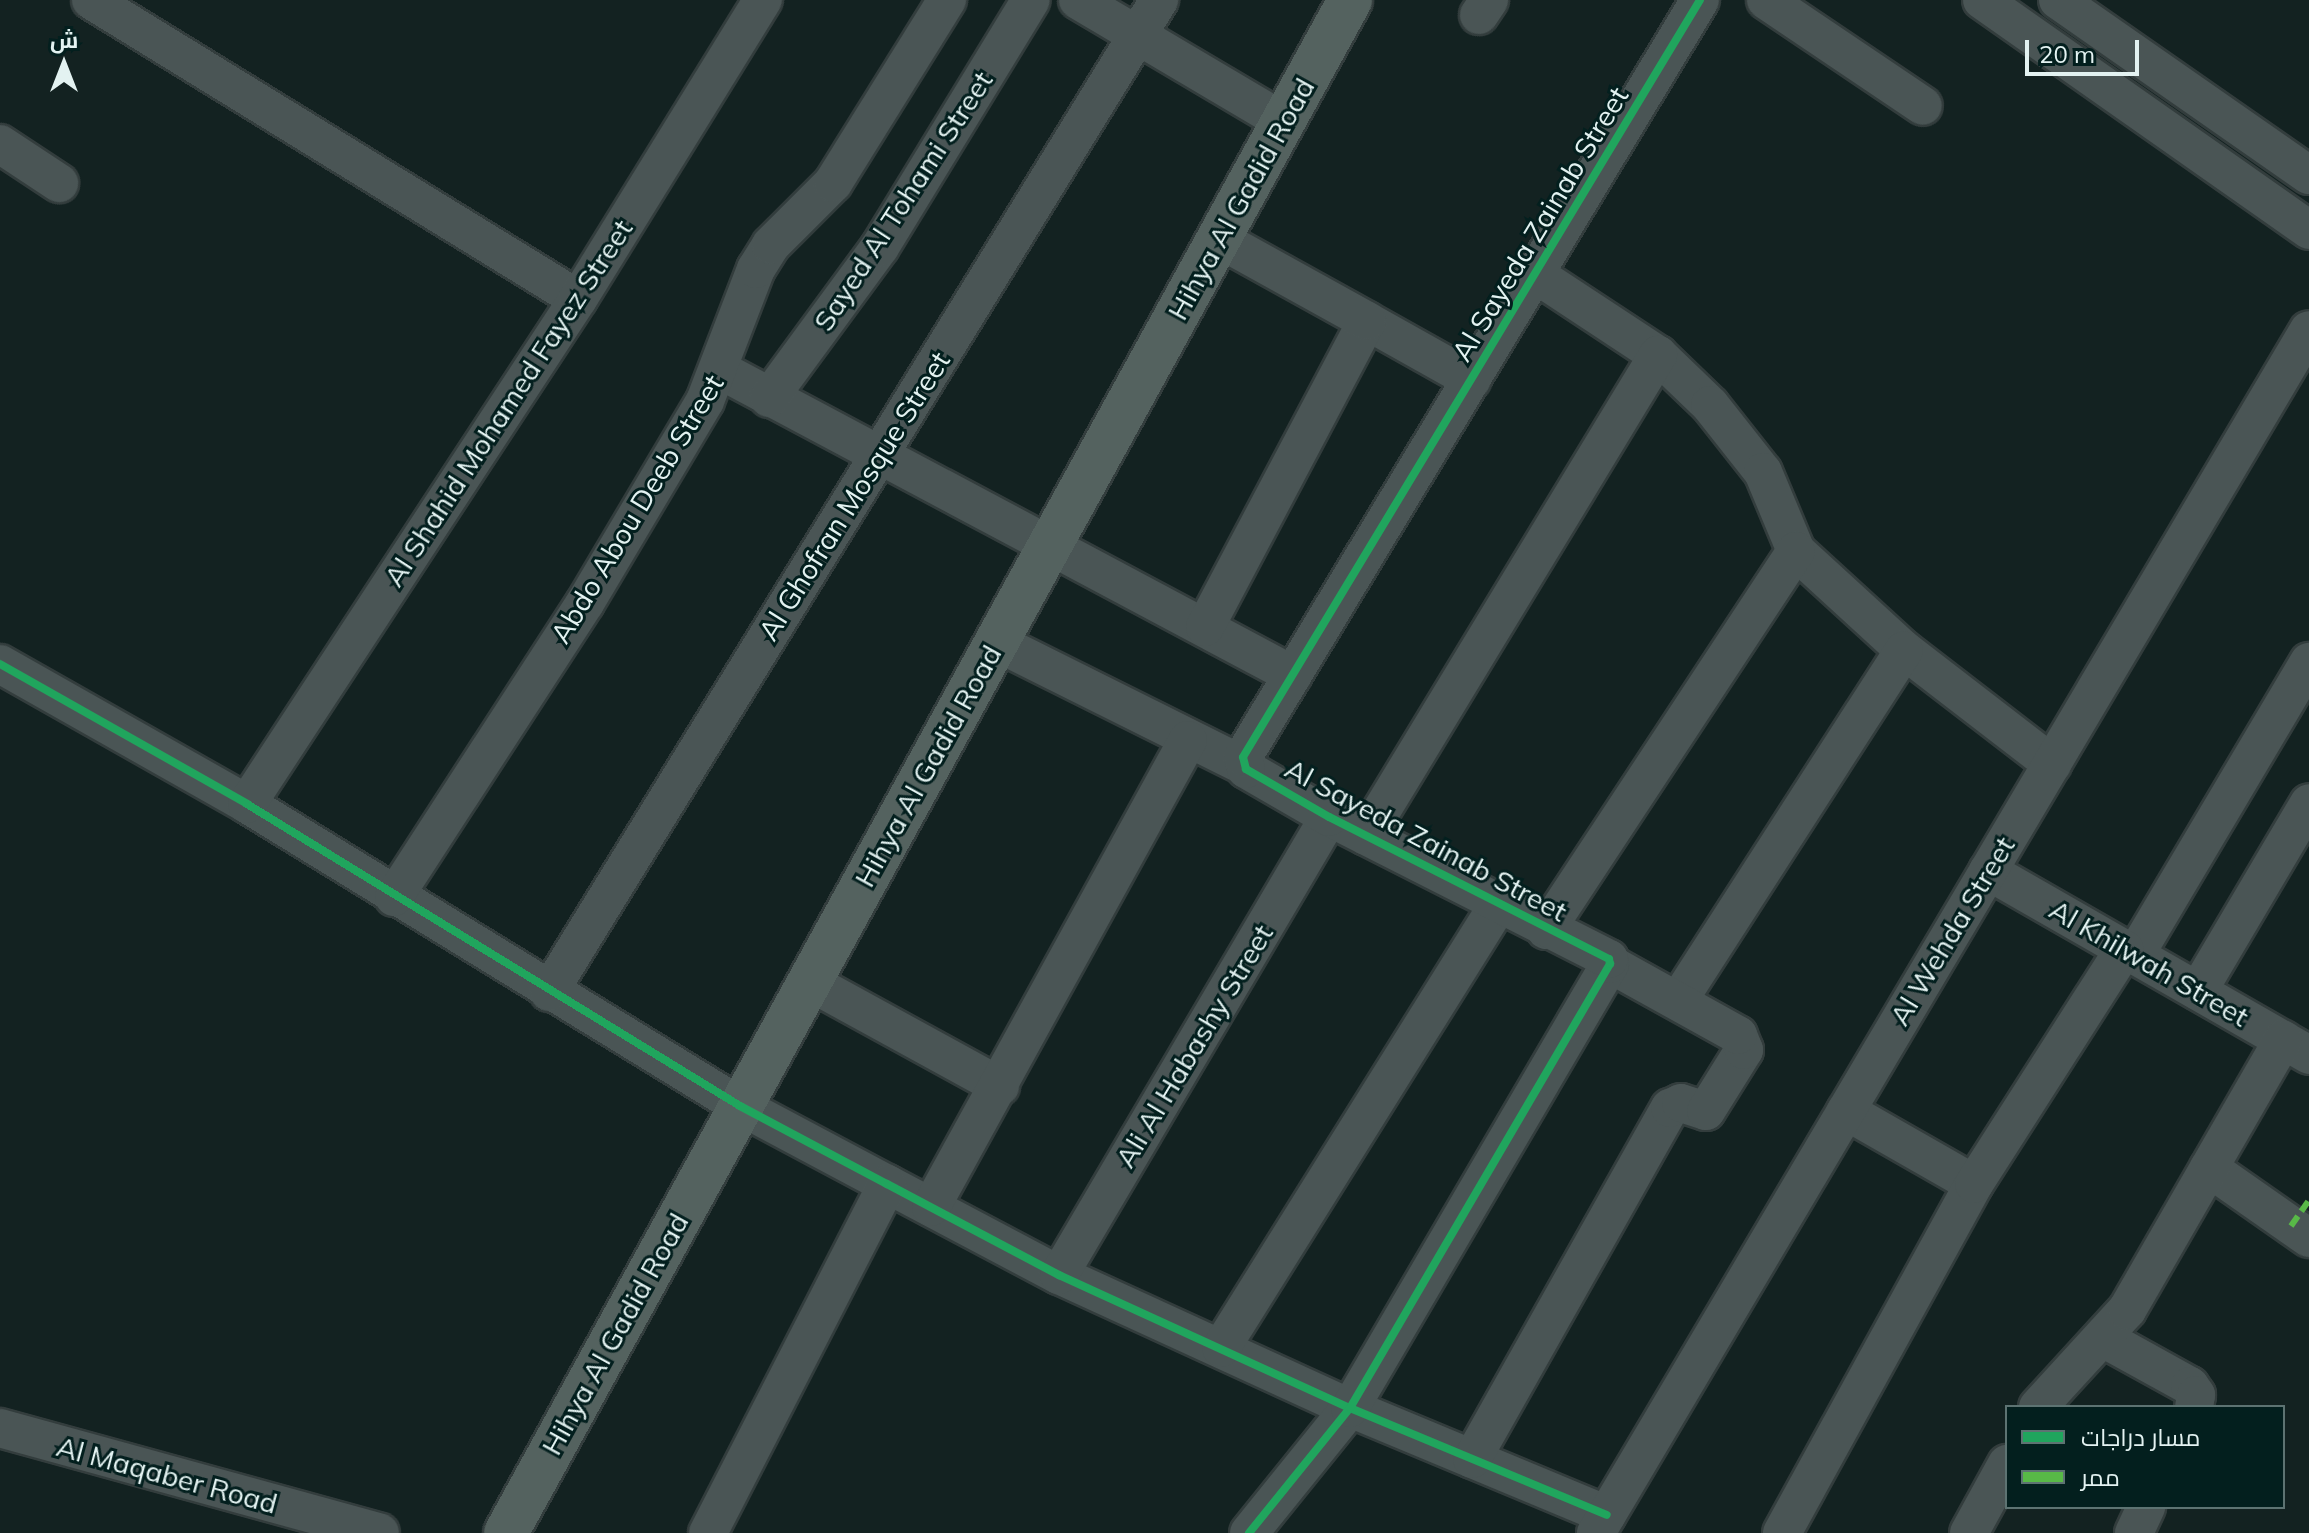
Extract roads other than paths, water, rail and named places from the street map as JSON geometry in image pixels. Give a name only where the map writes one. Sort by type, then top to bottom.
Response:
[{"type":"main road","name":"Hihya Al Gadid Road","points":[[506,1533],[1350,0]]},
{"type":"street","points":[[91,0],[578,299]]},
{"type":"street","name":"Al Shahid Mohamed Fayez Street","points":[[247,804],[578,299],[763,0]]},
{"type":"street","name":"Abdo Abou Deeb Street","points":[[394,897],[585,603],[720,370],[756,269],[771,245],[833,183],[947,0]]},
{"type":"street","name":"Sayed Al Tohami Street","points":[[769,398],[880,247],[1031,0]]},
{"type":"street","points":[[1078,0],[1284,122]]},
{"type":"street","name":"Al Ghofran Mosque Street","points":[[549,992],[1159,0]]},
{"type":"street","name":"Al Sayeda Zainab Street","points":[[1472,1459],[1670,1108],[1681,1103],[1706,1111],[1742,1055],[1738,1035],[1610,964],[1609,959],[1546,930],[1329,817],[1241,764],[1700,0]]},
{"type":"street","points":[[1766,0],[1923,106]]},
{"type":"street","points":[[1982,0],[2026,13],[2138,112],[2309,230]]},
{"type":"street","points":[[2058,0],[2308,173]]},
{"type":"street","points":[[2138,112],[2162,73]]},
{"type":"street","points":[[0,144],[59,183]]},
{"type":"street","points":[[1219,239],[1472,380]]},
{"type":"street","points":[[1535,274],[1658,355],[1710,405],[1763,472],[1796,551],[1904,650],[2052,764]]},
{"type":"street","points":[[1205,627],[1367,321]]},
{"type":"street","name":"Al Wehda Street","points":[[1602,1524],[2309,330]]},
{"type":"street","points":[[1366,836],[1658,355]]},
{"type":"street","points":[[720,370],[1293,675]]},
{"type":"street","points":[[1546,930],[1796,551]]},
{"type":"street","points":[[996,642],[1241,764]]},
{"type":"street","points":[[1678,1001],[1904,650]]},
{"type":"street","points":[[1782,1533],[1974,1184],[2129,952],[2309,662]]},
{"type":"street","points":[[0,664],[247,804],[549,992],[740,1106],[1059,1275],[1350,1408],[1472,1459],[1602,1524]]},
{"type":"street","points":[[931,1207],[1188,740]]},
{"type":"street","points":[[2198,991],[2309,803]]},
{"type":"street","name":"Ali Al Habashy Street","points":[[1059,1275],[1329,817]]},
{"type":"street","name":"Al Khilwah Street","points":[[1988,871],[2296,1047]]},
{"type":"street","points":[[1221,1348],[1498,905]]},
{"type":"street","points":[[1249,1533],[1350,1408],[1610,964]]},
{"type":"street","points":[[808,981],[1000,1086]]},
{"type":"street","points":[[2040,1405],[2127,1310],[2209,1168],[2296,1047]]},
{"type":"street","points":[[1846,1111],[1974,1184]]},
{"type":"street","points":[[2209,1168],[2309,1238]]},
{"type":"street","points":[[708,1533],[887,1184]]},
{"type":"street","points":[[2103,1338],[2190,1386],[2196,1395],[2194,1405]]},
{"type":"street","name":"Al Maqaber Road","points":[[0,1428],[380,1533]]},
{"type":"street","points":[[1969,1533],[2005,1468]]},
{"type":"street","points":[[2134,1533],[2145,1509]]}]
